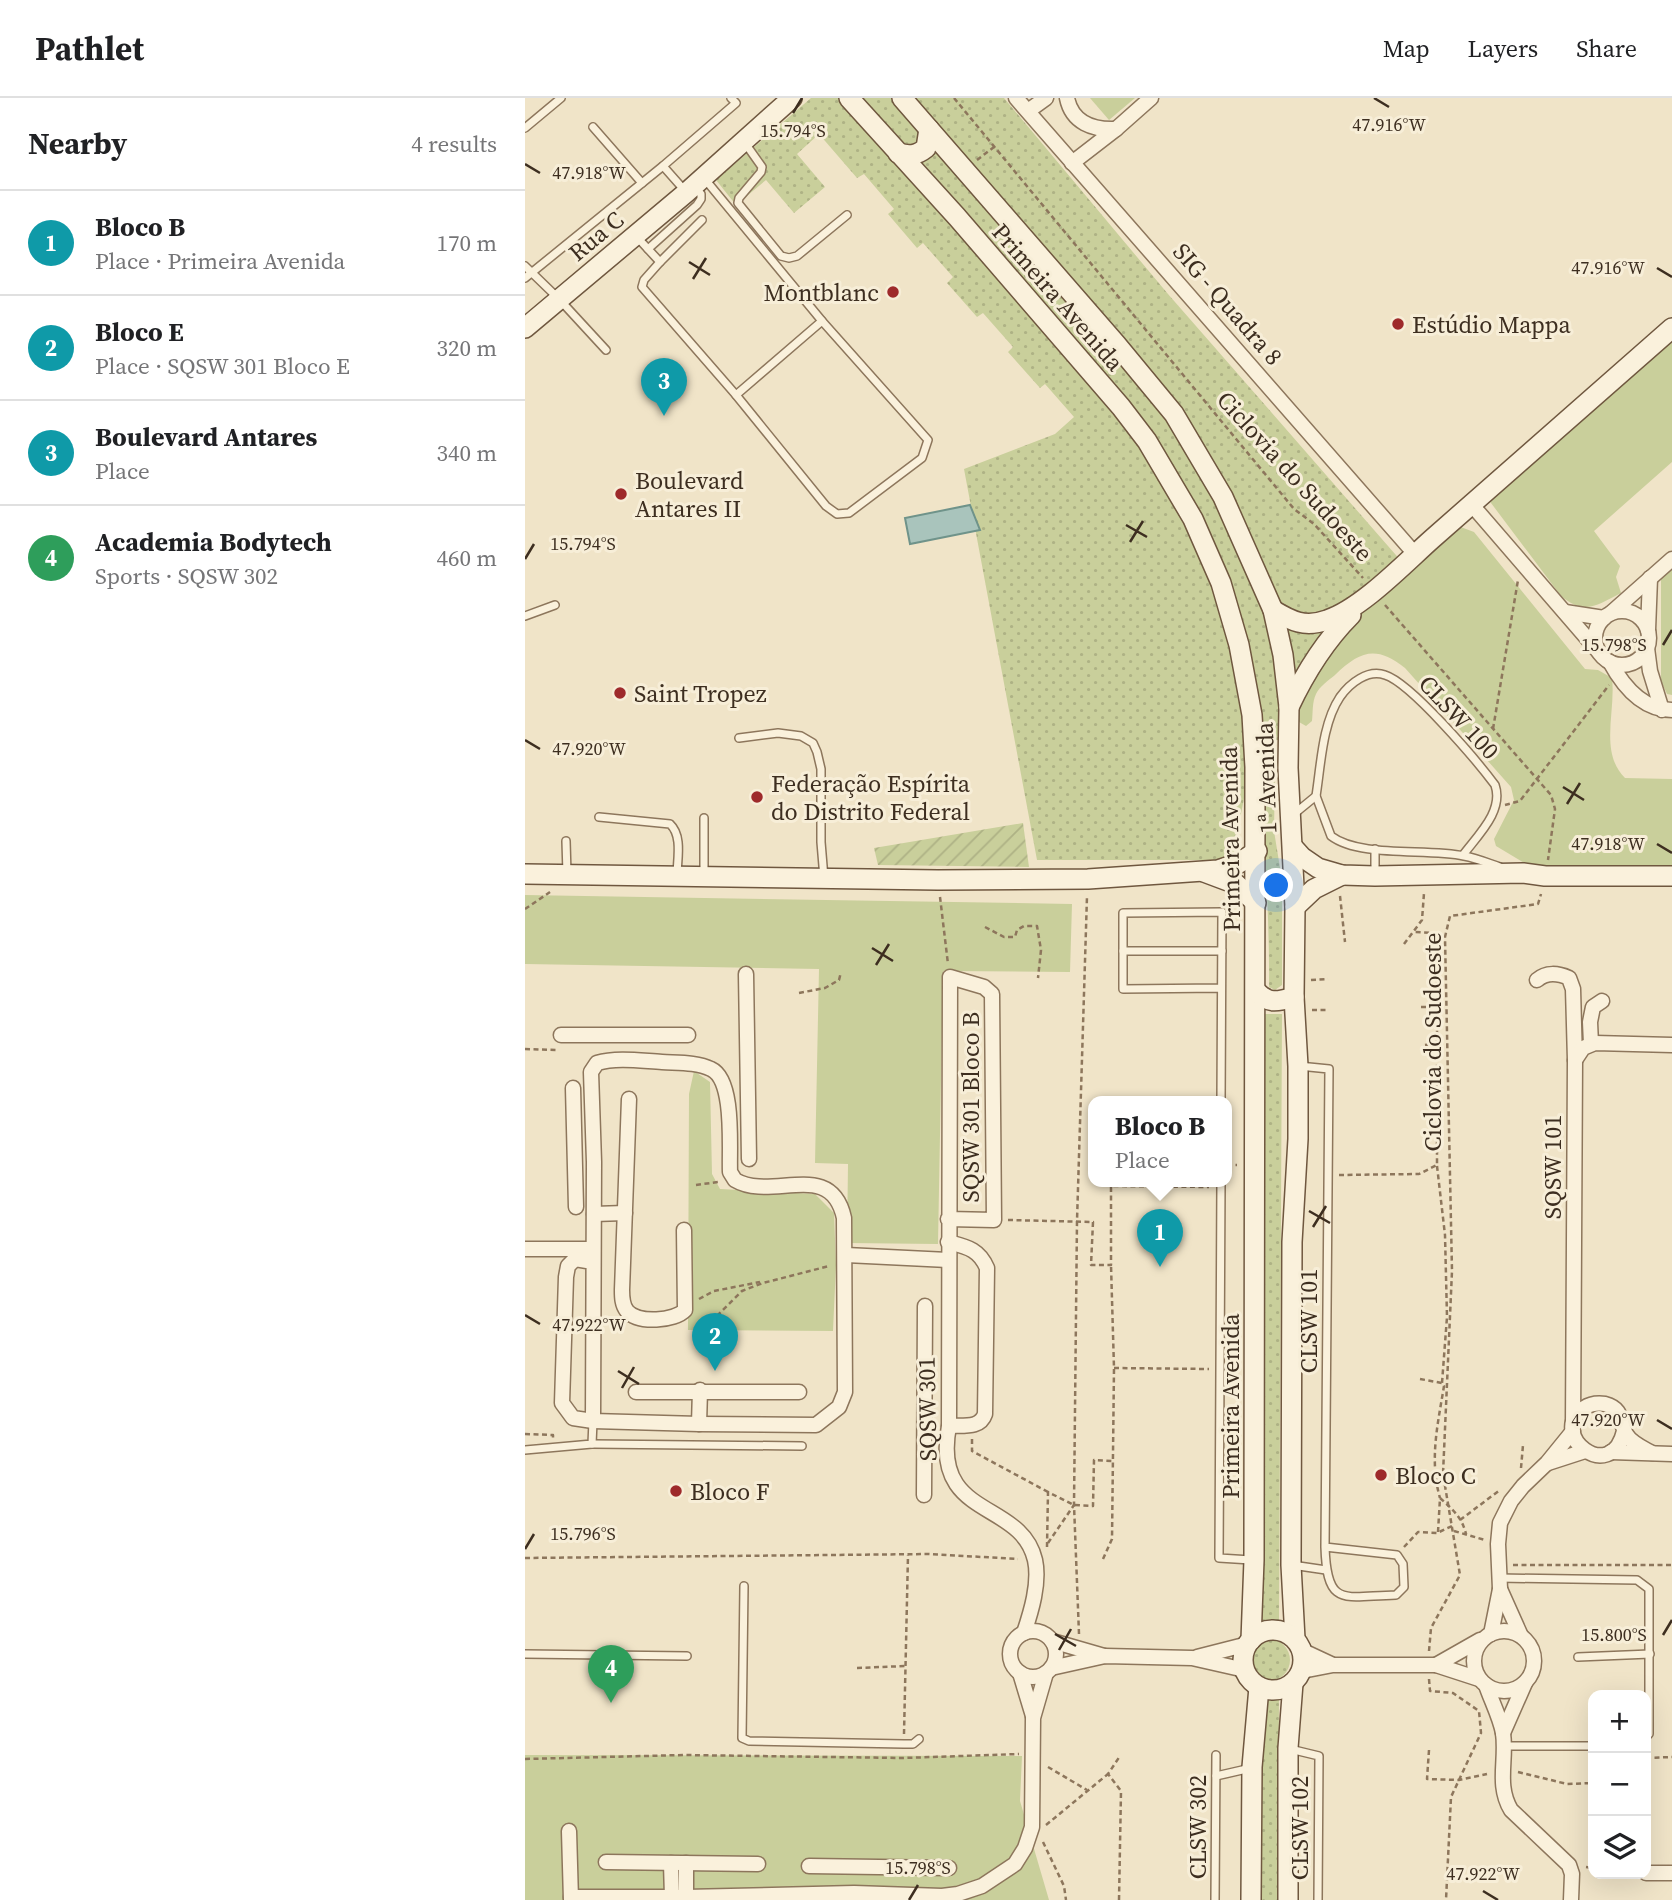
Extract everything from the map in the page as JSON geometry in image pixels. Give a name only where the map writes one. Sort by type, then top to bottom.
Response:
[{"type":"main road","name":"Rua C","points":[[525,328],[559,299],[642,242],[694,186],[792,98]]},
{"type":"main road","points":[[849,98],[898,153],[913,156],[926,148],[929,129]]},
{"type":"main road","name":"Primeira Avenida","points":[[902,98],[1174,414],[1223,497],[1273,610],[1283,655],[1289,707]]},
{"type":"main road","name":"Primeira Avenida","points":[[898,153],[1121,407],[1147,441],[1193,519],[1225,596],[1241,656],[1252,715],[1257,850],[1254,1560],[1249,1642]]},
{"type":"main road","points":[[1273,610],[1286,619],[1302,624],[1314,624],[1346,611],[1373,591],[1672,328]]},
{"type":"main road","points":[[1289,707],[1302,679],[1327,642],[1373,591]]},
{"type":"main road","name":"1ª Avenida","points":[[1289,707],[1288,768],[1293,847]]},
{"type":"main road","points":[[1255,767],[1261,761],[1272,758],[1288,768]]},
{"type":"main road","points":[[1293,847],[1318,868],[1340,875],[1523,873],[1545,876],[1672,876]]},
{"type":"main road","points":[[1288,1900],[1288,1748],[1297,1677],[1303,1660],[1298,1644],[1291,1565],[1292,1242],[1298,1139],[1293,847]]},
{"type":"main road","points":[[525,874],[824,879],[1088,879],[1203,872],[1239,863],[1257,850]]},
{"type":"main road","points":[[1203,872],[1235,884],[1255,903]]},
{"type":"main road","points":[[1295,906],[1314,888],[1340,875]]},
{"type":"main road","points":[[1256,991],[1263,999],[1272,1002],[1294,997]]},
{"type":"main road","points":[[1297,1677],[1280,1689],[1259,1687],[1248,1677],[1244,1657],[1249,1642],[1259,1634],[1278,1630],[1298,1644]]},
{"type":"main road","points":[[1251,1900],[1252,1768],[1259,1687]]},
{"type":"street","name":"SIG - Quadra 8","points":[[1016,98],[1415,554]]},
{"type":"street","points":[[1028,111],[1045,98]]},
{"type":"street","points":[[1067,98],[1070,108],[1088,126],[1098,130],[1116,129]]},
{"type":"street","points":[[1072,163],[1151,98]]},
{"type":"street","points":[[1472,505],[1613,668],[1622,684],[1643,701],[1667,710]]},
{"type":"street","points":[[1598,651],[1595,634],[1607,615],[1672,559]]},
{"type":"street","points":[[1650,578],[1647,648],[1650,671],[1667,710]]},
{"type":"street","points":[[1565,612],[1607,615],[1620,610],[1638,615],[1648,630]]},
{"type":"street","points":[[1613,668],[1635,662],[1647,648]]},
{"type":"street","name":"SQSW 101","points":[[1537,981],[1542,976],[1552,974],[1569,978],[1573,989],[1573,1429]]},
{"type":"street","points":[[746,975],[749,1159]]},
{"type":"street","name":"SQSW 301","points":[[950,978],[948,1465],[954,1480],[974,1503],[1015,1528],[1029,1546],[1035,1560]]},
{"type":"street","name":"SQSW 301 Bloco B","points":[[948,1219],[994,1220],[992,994],[984,987],[950,978]]},
{"type":"street","points":[[1591,1044],[1590,1022],[1593,1007],[1602,1001]]},
{"type":"street","points":[[561,1035],[688,1035]]},
{"type":"street","points":[[650,1035],[651,1061]]},
{"type":"street","points":[[1575,1060],[1583,1048],[1591,1044],[1672,1045]]},
{"type":"street","points":[[593,1256],[575,1259],[568,1266],[566,1277],[562,1403],[573,1418],[593,1421],[816,1425],[839,1407],[845,1392],[845,1218],[836,1196],[817,1185],[752,1186],[735,1180],[730,1172],[726,1086],[712,1069],[651,1061],[605,1060],[593,1066],[591,1072],[594,1162],[593,1421]]},
{"type":"street","points":[[573,1088],[576,1207]]},
{"type":"street","points":[[629,1099],[622,1290],[622,1301],[627,1311],[641,1318],[655,1319],[682,1314],[686,1306],[684,1230]]},
{"type":"street","points":[[728,1113],[747,1119]]},
{"type":"street","points":[[575,1162],[594,1162]]},
{"type":"street","points":[[594,1213],[625,1213]]},
{"type":"street","points":[[948,1242],[974,1249],[983,1258],[987,1268],[985,1414],[983,1421],[971,1425],[949,1426]]},
{"type":"street","points":[[525,1249],[593,1256]]},
{"type":"street","points":[[846,1259],[948,1260]]},
{"type":"street","points":[[924,1495],[925,1306]]},
{"type":"street","points":[[926,1371],[949,1369]]},
{"type":"street","points":[[1573,1379],[1596,1404],[1613,1408],[1619,1414],[1624,1431],[1637,1444],[1652,1453]]},
{"type":"street","points":[[699,1424],[701,1390]]},
{"type":"street","points":[[636,1392],[799,1392]]},
{"type":"street","points":[[1571,1900],[1572,1874],[1569,1865],[1511,1810],[1505,1800],[1502,1740],[1474,1661],[1475,1651],[1489,1635],[1499,1577],[1500,1522],[1511,1501],[1547,1464],[1573,1429],[1580,1411],[1596,1404]]},
{"type":"street","points":[[1573,1429],[1576,1443],[1585,1451],[1596,1455],[1611,1452],[1672,1454]]},
{"type":"street","points":[[1611,1452],[1618,1447],[1624,1431]]},
{"type":"street","points":[[1547,1464],[1585,1451]]},
{"type":"street","points":[[569,1831],[571,1898],[767,1897],[854,1893],[942,1898],[971,1891],[1015,1864],[1035,1829],[1033,1718],[1020,1673],[1012,1662],[1011,1649],[1024,1633],[1034,1604],[1035,1560]]},
{"type":"street","points":[[1499,1577],[1521,1636]]},
{"type":"street","points":[[1033,1718],[1056,1655],[1034,1604]]},
{"type":"street","points":[[1432,1665],[1489,1635],[1504,1631],[1521,1636],[1529,1643],[1534,1661],[1532,1671],[1502,1740]]},
{"type":"street","points":[[1024,1633],[1034,1632],[1105,1656],[1192,1658],[1245,1670]]},
{"type":"street","points":[[1192,1658],[1249,1642]]},
{"type":"street","points":[[1298,1644],[1333,1665]]},
{"type":"street","points":[[1020,1673],[1033,1677],[1105,1656]]},
{"type":"street","points":[[1297,1677],[1333,1665],[1432,1665],[1503,1691],[1513,1690],[1525,1682]]},
{"type":"street","points":[[606,1861],[758,1864]]},
{"type":"street","points":[[671,1863],[679,1897]]},
{"type":"street","points":[[679,1897],[686,1863]]},
{"type":"street","points":[[809,1866],[949,1868]]},
{"type":"street","points":[[854,1893],[857,1867]]},
{"type":"street","points":[[885,1894],[887,1867]]},
{"type":"street","points":[[1651,1873],[1672,1874]]},
{"type":"lane","points":[[525,128],[561,98]]},
{"type":"lane","points":[[606,350],[559,299],[527,273],[663,166],[734,101]]},
{"type":"lane","points":[[593,128],[642,183]]},
{"type":"lane","points":[[744,141],[762,167],[761,172],[739,198],[739,203],[781,256],[797,256],[847,215]]},
{"type":"lane","points":[[663,166],[694,186],[928,440],[922,458],[849,513],[837,514],[826,506],[736,395],[642,287],[644,280],[660,262],[702,220]]},
{"type":"lane","points":[[642,242],[660,262]]},
{"type":"lane","points":[[736,395],[821,321]]},
{"type":"lane","points":[[525,616],[555,605]]},
{"type":"lane","name":"CLSW 100","points":[[1316,796],[1331,717],[1340,697],[1357,681],[1372,673],[1400,682],[1468,752],[1495,785],[1498,794],[1495,808]]},
{"type":"lane","points":[[739,738],[778,733],[801,736],[813,743],[821,769],[824,879]]},
{"type":"lane","points":[[1291,817],[1316,796],[1331,835],[1347,844],[1375,849],[1463,855],[1523,873]]},
{"type":"lane","points":[[1463,855],[1495,808]]},
{"type":"lane","points":[[599,817],[670,824],[675,828],[678,839],[677,877]]},
{"type":"lane","points":[[704,818],[704,877]]},
{"type":"lane","points":[[566,841],[567,875]]},
{"type":"lane","points":[[1375,849],[1375,876]]},
{"type":"lane","points":[[1221,988],[1123,989],[1123,914],[1222,912],[1221,1096]]},
{"type":"lane","points":[[1123,951],[1222,951]]},
{"type":"lane","name":"CLSW 101","points":[[1298,1066],[1329,1069],[1326,1570]]},
{"type":"lane","points":[[1221,1187],[1219,1558],[1254,1560]]},
{"type":"lane","points":[[592,1444],[593,1421]]},
{"type":"lane","points":[[525,1450],[592,1444],[801,1446]]},
{"type":"lane","points":[[1291,1565],[1326,1570],[1329,1582],[1337,1593],[1344,1596],[1396,1595],[1404,1587],[1403,1564],[1397,1555],[1325,1547]]},
{"type":"lane","points":[[1499,1577],[1642,1581],[1649,1588],[1650,1690]]},
{"type":"lane","points":[[744,1586],[742,1738],[749,1741],[904,1744],[913,1744],[919,1739]]},
{"type":"lane","points":[[525,1654],[687,1656]]},
{"type":"lane","points":[[1578,1657],[1650,1654]]},
{"type":"lane","points":[[1502,1740],[1588,1746]]},
{"type":"lane","name":"CLSW 102","points":[[1288,1748],[1319,1755],[1318,1900]]},
{"type":"lane","name":"CLSW 302","points":[[1215,1900],[1216,1755]]},
{"type":"lane","points":[[1216,1776],[1252,1768]]},
{"type":"path","name":"Ciclovia do Sudoeste","points":[[954,98],[1294,509],[1314,524],[1551,795],[1555,809],[1538,904],[1450,916],[1445,937],[1452,1271],[1443,1474],[1460,1575],[1431,1628],[1430,1691],[1453,1692],[1479,1711],[1481,1732],[1451,1797],[1445,1900]]},
{"type":"path","points":[[1493,729],[1521,562]]},
{"type":"path","points":[[1495,808],[1520,801],[1613,668]]},
{"type":"path","points":[[525,909],[553,891],[567,875]]},
{"type":"path","points":[[1340,875],[1345,942]]},
{"type":"path","points":[[1404,944],[1415,932],[1424,913],[1424,876]]},
{"type":"path","points":[[1079,1649],[1074,1505],[1077,1221],[1088,879]]},
{"type":"path","points":[[937,880],[950,978]]},
{"type":"path","points":[[985,927],[1004,937],[1015,937],[1017,930],[1024,926],[1037,926],[1041,936],[1038,978]]},
{"type":"path","points":[[1415,932],[1437,933],[1437,1165],[1445,1235],[1447,1317],[1442,1383],[1444,1386],[1434,1444],[1434,1479],[1440,1498],[1439,1532]]},
{"type":"path","points":[[799,993],[825,988],[839,980],[841,972]]},
{"type":"path","points":[[1421,1007],[1438,1007]]},
{"type":"path","points":[[1425,1045],[1437,1043]]},
{"type":"path","points":[[1328,1186],[1339,1180],[1339,1175],[1419,1174],[1437,1165]]},
{"type":"path","points":[[696,1185],[735,1180]]},
{"type":"path","points":[[1103,1559],[1112,1539],[1114,1368],[1111,1187]]},
{"type":"path","points":[[994,1220],[1093,1222],[1091,1265],[1111,1265]]},
{"type":"path","points":[[717,1316],[737,1294],[763,1283],[846,1259]]},
{"type":"path","points":[[686,1306],[714,1291],[754,1282],[763,1283]]},
{"type":"path","points":[[1114,1368],[1221,1369]]},
{"type":"path","points":[[1420,1379],[1442,1383]]},
{"type":"path","points":[[971,1425],[972,1451],[1074,1505],[1093,1506],[1094,1460],[1113,1461]]},
{"type":"path","points":[[1521,1474],[1523,1445]]},
{"type":"path","points":[[525,1558],[908,1555],[1035,1560],[1047,1556],[1048,1492]]},
{"type":"path","points":[[1440,1498],[1463,1524],[1466,1534]]},
{"type":"path","points":[[1047,1544],[1074,1505]]},
{"type":"path","points":[[1397,1555],[1418,1532],[1439,1532],[1452,1528],[1498,1544]]},
{"type":"path","points":[[904,1744],[908,1555]]},
{"type":"path","points":[[1499,1577],[1672,1565]]},
{"type":"path","points":[[857,1668],[907,1666]]},
{"type":"path","points":[[525,1759],[684,1755],[903,1758],[1033,1756],[1088,1791]]},
{"type":"path","points":[[1066,1900],[1060,1875],[1035,1829],[1108,1774],[1120,1756]]},
{"type":"path","points":[[1651,1758],[1672,1758]]},
{"type":"path","points":[[1108,1774],[1121,1791],[1119,1900]]},
{"type":"green space","points":[[811,98],[1004,98],[1168,294],[1402,562],[1297,674],[1278,740],[1255,742],[1232,860],[1037,860],[964,469],[1055,434],[1074,417],[1045,384],[1040,388],[1008,352],[1013,347],[983,313],[977,317],[947,283],[953,277],[923,243],[917,248],[888,214],[894,209],[864,174],[857,178],[819,134],[797,154],[825,187],[794,213],[766,180],[736,205],[716,180]]},
{"type":"green space","points":[[1090,98],[1135,98],[1109,120]]},
{"type":"green space","points":[[1672,340],[1672,462],[1594,531],[1620,566],[1616,577],[1621,593],[1591,606],[1577,606],[1561,596],[1488,499]]},
{"type":"green space","points":[[1458,526],[1474,532],[1585,669],[1598,670],[1612,678],[1610,731],[1617,768],[1625,778],[1672,779],[1672,868],[1531,867],[1496,846],[1494,839],[1514,800],[1511,787],[1405,668],[1385,656],[1360,656],[1344,667],[1317,691],[1312,721],[1306,726],[1299,722],[1297,707],[1339,632]]},
{"type":"green space","points":[[1672,563],[1672,695],[1667,694],[1661,681],[1661,578]]},
{"type":"green space","points":[[1269,764],[1275,768],[1274,831],[1282,880],[1282,985],[1275,990],[1269,987],[1263,795],[1263,768]]},
{"type":"green space","points":[[1023,823],[1029,867],[878,865],[874,848]]},
{"type":"green space","points":[[525,895],[1072,904],[1070,972],[943,971],[938,1244],[847,1243],[848,1164],[815,1163],[819,969],[525,964]]},
{"type":"green space","points":[[1262,1014],[1282,1014],[1279,1624],[1260,1625]]},
{"type":"green space","points":[[694,1071],[710,1082],[712,1174],[720,1189],[815,1194],[834,1213],[836,1265],[833,1331],[688,1330],[689,1094]]},
{"type":"green space","points":[[1269,1639],[1284,1645],[1290,1660],[1284,1675],[1269,1681],[1254,1675],[1248,1660],[1254,1645]]},
{"type":"green space","points":[[1259,1695],[1279,1695],[1278,1900],[1258,1900]]},
{"type":"green space","points":[[525,1755],[1022,1756],[1020,1801],[1049,1900],[525,1900]]},
{"type":"water","points":[[970,505],[980,530],[910,544],[905,518]]},
{"type":"place","name":"Montblanc","points":[[893,292]]},
{"type":"place","name":"Estúdio Mappa","points":[[1398,324]]},
{"type":"place","name":"Boulevard Antares","points":[[664,416]]},
{"type":"place","name":"Boulevard Antares II","points":[[621,494]]},
{"type":"place","name":"Saint Tropez","points":[[620,693]]},
{"type":"place","name":"Federação Espírita do Distrito Federal","points":[[757,797]]},
{"type":"place","name":"Bloco B","points":[[1160,1267]]},
{"type":"place","name":"Bloco E","points":[[715,1371]]},
{"type":"place","name":"Bloco C","points":[[1381,1475]]},
{"type":"place","name":"Bloco F","points":[[676,1491]]},
{"type":"place","name":"Academia Bodytech","points":[[611,1703]]}]
